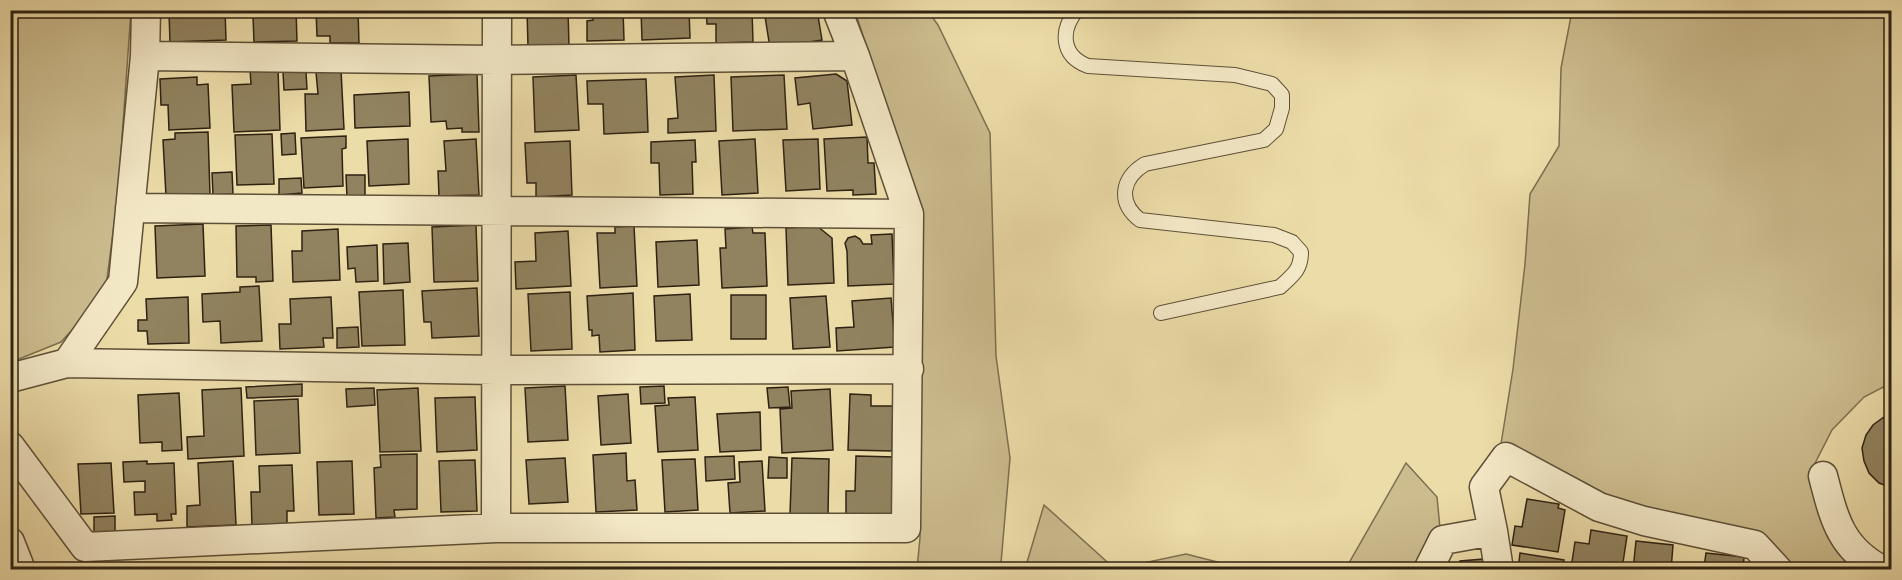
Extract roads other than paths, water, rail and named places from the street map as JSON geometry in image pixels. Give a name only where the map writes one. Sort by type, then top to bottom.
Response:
[{"type":"street","points":[[67,363],[123,282],[145,56],[146,10]]},
{"type":"street","points":[[496,528],[497,10]]},
{"type":"street","points":[[10,446],[85,547],[496,528],[906,528],[909,214],[837,10]]},
{"type":"street","points":[[145,56],[496,60],[855,56]]},
{"type":"street","points":[[130,208],[909,214]]},
{"type":"street","points":[[10,378],[67,363],[496,370],[909,369]]},
{"type":"street","points":[[1499,570],[1484,487],[1506,457],[1599,507],[1644,521],[1755,545],[1778,570]]},
{"type":"street","points":[[1823,476],[1834,518],[1849,545],[1882,570]]},
{"type":"street","points":[[1428,570],[1443,540],[1493,531]]},
{"type":"street","points":[[10,542],[21,570]]},
{"type":"lane","points":[[1077,10],[1070,19],[1065,34],[1068,48],[1076,62],[1088,66],[1235,75],[1272,84],[1282,95],[1282,108],[1276,129],[1264,140],[1145,164],[1134,170],[1126,183],[1125,196],[1131,213],[1140,220],[1274,236],[1292,242],[1301,252],[1301,263],[1294,274],[1280,287],[1161,313]]}]
